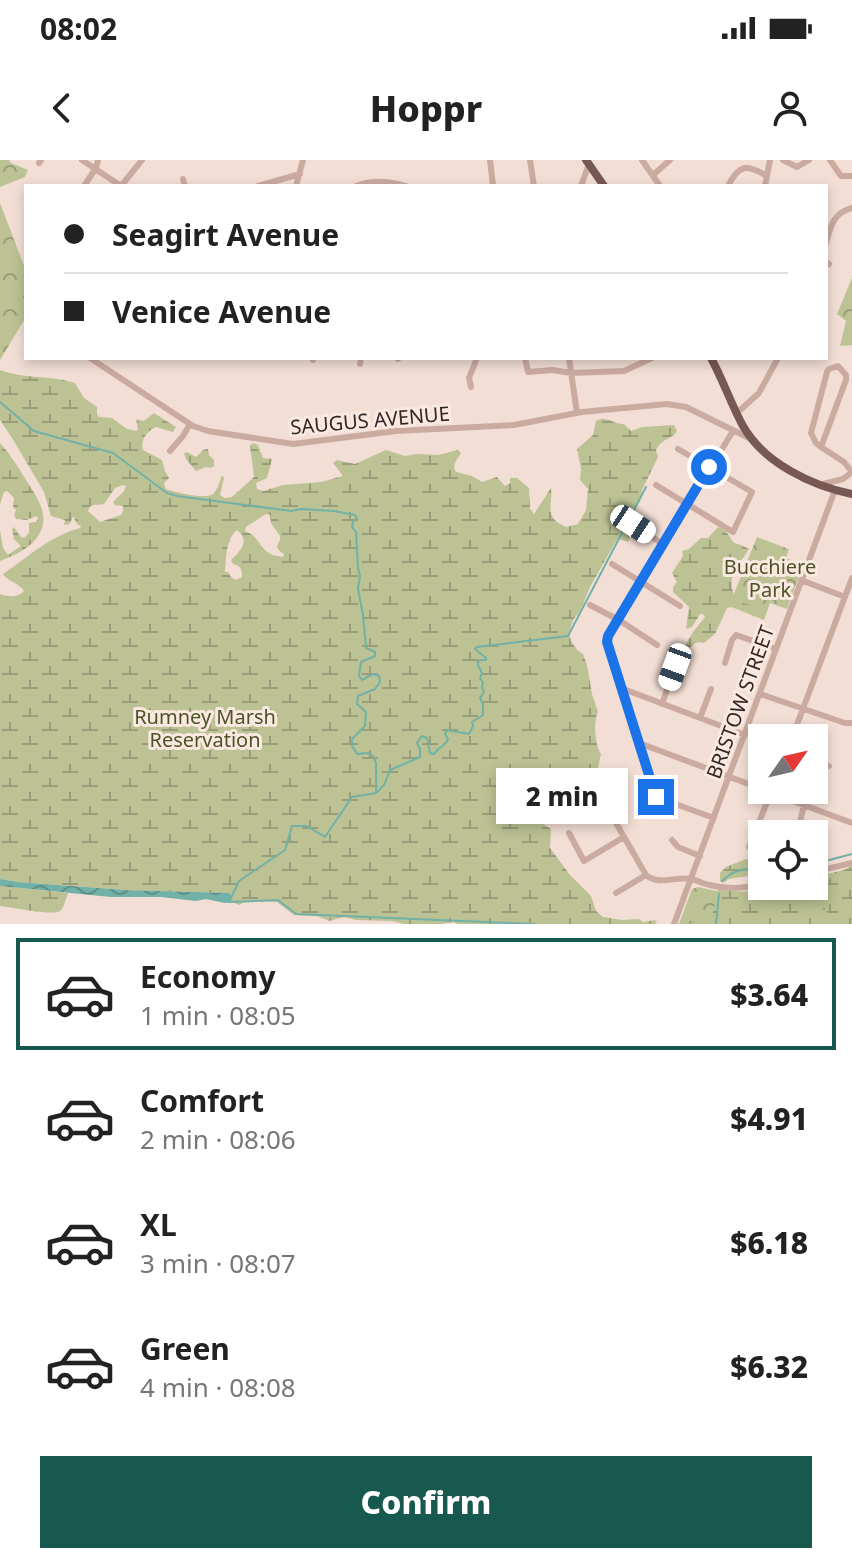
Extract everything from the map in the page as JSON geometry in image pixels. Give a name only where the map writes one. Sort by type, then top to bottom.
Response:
[{"type":"main road","points":[[587,162],[603,184]]},
{"type":"main road","points":[[712,360],[742,424],[753,440],[783,465],[819,484],[852,494]]},
{"type":"street","points":[[82,160],[118,184]]},
{"type":"street","points":[[85,184],[98,160]]},
{"type":"street","points":[[123,184],[142,160]]},
{"type":"street","points":[[297,184],[303,160]]},
{"type":"street","points":[[490,160],[493,184]]},
{"type":"street","points":[[530,160],[534,184]]},
{"type":"street","points":[[642,160],[659,184]]},
{"type":"street","points":[[653,175],[670,160]]},
{"type":"street","points":[[765,184],[770,160]]},
{"type":"street","points":[[783,160],[797,167],[809,160]]},
{"type":"street","points":[[830,160],[841,176],[852,176]]},
{"type":"street","points":[[582,184],[587,162]]},
{"type":"street","points":[[729,184],[742,168],[753,168],[767,176]]},
{"type":"street","points":[[265,184],[300,174]]},
{"type":"street","points":[[364,184],[400,184]]},
{"type":"street","points":[[829,222],[852,208]]},
{"type":"street","name":"SAUGUS AVENUE","points":[[93,360],[190,424],[208,431],[293,444],[391,432],[497,427],[628,406],[667,404],[686,407],[753,440]]},
{"type":"street","points":[[471,387],[469,378],[476,360]]},
{"type":"street","points":[[525,360],[528,372],[553,370],[571,373],[624,371],[648,360]]},
{"type":"street","points":[[569,360],[577,413]]},
{"type":"street","points":[[737,413],[759,393],[777,360]]},
{"type":"street","points":[[819,484],[843,479],[852,472],[844,462],[821,447],[816,443],[811,433],[827,372],[838,366],[846,380],[821,447]]},
{"type":"street","points":[[391,432],[394,416]]},
{"type":"street","points":[[170,451],[190,424]]},
{"type":"street","points":[[714,818],[656,797],[607,644],[608,636],[709,467],[732,431],[742,424]]},
{"type":"street","points":[[656,485],[733,532],[752,493],[678,449]]},
{"type":"street","name":"BRISTOW STREET","points":[[674,924],[835,490]]},
{"type":"street","points":[[633,524],[664,545]]},
{"type":"street","points":[[612,564],[680,606]]},
{"type":"street","points":[[798,724],[852,578]]},
{"type":"street","points":[[801,580],[845,597]]},
{"type":"street","points":[[590,605],[657,645]]},
{"type":"street","points":[[725,663],[736,635],[776,649]]},
{"type":"street","points":[[662,704],[675,667]]},
{"type":"street","points":[[621,688],[745,735]]},
{"type":"street","points":[[700,718],[711,689]]},
{"type":"street","points":[[760,694],[852,723]]},
{"type":"street","points":[[639,743],[748,784]]},
{"type":"street","points":[[800,820],[804,805],[852,823]]},
{"type":"street","points":[[612,816],[646,875],[655,880],[691,879],[721,888],[748,887]]},
{"type":"street","points":[[569,833],[584,861],[624,837]]},
{"type":"street","points":[[672,840],[678,847],[700,856]]},
{"type":"street","points":[[828,869],[852,863]]},
{"type":"street","points":[[616,893],[646,875]]},
{"type":"green space","points":[[0,160],[9,160],[28,170],[25,177],[0,187]]},
{"type":"green space","points":[[0,203],[24,266],[24,320],[0,360]]},
{"type":"green space","points":[[852,278],[852,345],[840,346],[846,321],[837,314]]},
{"type":"green space","name":"Rumney Marsh Reservation","points":[[0,370],[75,383],[84,398],[97,407],[99,417],[112,418],[127,429],[136,431],[136,419],[144,421],[154,413],[176,427],[173,432],[156,427],[147,433],[142,443],[143,450],[162,460],[169,478],[164,483],[166,489],[209,496],[216,490],[222,475],[220,495],[225,498],[232,497],[254,477],[250,446],[253,443],[258,445],[263,458],[272,459],[267,478],[256,483],[257,489],[263,491],[343,476],[333,463],[337,460],[355,464],[386,450],[405,456],[438,455],[458,450],[461,453],[455,464],[456,472],[482,482],[497,477],[505,486],[510,483],[510,478],[517,478],[529,488],[530,508],[534,514],[551,488],[552,515],[566,527],[578,524],[586,510],[588,489],[580,480],[577,449],[593,435],[596,421],[604,419],[624,424],[631,431],[642,427],[674,425],[677,431],[656,450],[658,457],[642,490],[640,502],[629,514],[628,542],[616,541],[569,633],[587,665],[598,712],[595,733],[601,754],[598,768],[603,773],[610,773],[602,792],[612,803],[608,807],[595,805],[582,812],[574,807],[543,816],[539,821],[551,829],[550,848],[591,896],[596,911],[603,917],[657,922],[404,924],[344,917],[329,921],[317,916],[294,915],[277,902],[247,901],[239,905],[232,902],[230,893],[125,890],[0,879],[0,594],[13,596],[24,591],[3,574],[49,542],[81,526],[73,516],[70,524],[64,525],[65,520],[51,516],[44,492],[0,420]],"holes":[[[126,486],[124,491],[113,502],[123,506],[121,515],[100,522],[88,511],[92,505],[104,504],[115,488]],[[266,514],[270,515],[271,523],[280,536],[277,547],[284,554],[283,557],[264,550],[256,538],[245,531],[246,527]],[[237,530],[244,542],[231,560],[241,570],[242,577],[236,580],[225,572],[231,538]]]},
{"type":"green space","points":[[0,443],[36,496],[43,523],[30,545],[0,561],[0,530],[3,548],[8,555],[21,546],[14,539],[12,529],[14,527],[24,538],[29,533],[29,523],[38,519],[37,516],[26,520],[16,519],[14,498],[7,491],[0,504]]},
{"type":"green space","points":[[208,449],[214,466],[196,471],[184,453],[196,457]]},
{"type":"green space","points":[[718,527],[725,530],[734,543],[749,549],[734,574],[732,586],[737,601],[753,606],[756,611],[746,612],[738,606],[727,608],[715,634],[704,643],[693,645],[682,660],[669,656],[678,657],[705,617],[700,614],[692,627],[686,629],[689,607],[673,592],[677,582],[672,573],[683,556],[682,551],[701,538],[708,538]]},
{"type":"green space","name":"Bucchiere Park","points":[[757,537],[789,549],[786,558],[803,565],[787,609],[770,603],[764,620],[729,606]]},
{"type":"green space","points":[[748,859],[748,876],[723,883],[720,873],[726,867]]},
{"type":"green space","points":[[852,866],[852,924],[830,924],[832,918],[824,908],[824,900],[828,900],[828,881],[833,875]]},
{"type":"green space","points":[[852,868],[852,924],[679,924],[692,889],[698,887],[726,893],[748,891],[748,900],[828,900],[828,874]]},
{"type":"green space","points":[[0,886],[68,893],[60,911],[40,912],[0,906]]},
{"type":"green space","points":[[718,890],[748,892],[748,900],[814,900],[817,911],[815,918],[823,924],[678,924],[684,919],[694,923],[702,915],[711,921]]},
{"type":"water","points":[[0,879],[125,890],[230,893],[232,902],[111,897],[0,886]]},
{"type":"waterway","points":[[0,402],[34,431],[113,453],[167,493],[291,511],[334,511],[357,518],[352,527],[356,532],[360,576],[358,589],[366,648],[375,652],[375,656],[361,662],[359,676],[362,680],[373,674],[379,676],[380,682],[375,689],[358,696],[357,704],[366,712],[365,726],[352,739],[352,746],[357,754],[373,756],[376,763],[376,793],[352,797],[325,837],[307,826],[292,826],[285,850],[239,881],[230,900]]},
{"type":"waterway","points":[[376,793],[384,785],[390,770],[420,757],[417,743],[422,736],[427,738],[430,753],[434,754],[447,742],[447,730],[469,734],[472,722],[483,715],[480,698],[484,692],[478,662],[486,658],[475,649],[477,647],[568,636],[646,487]]},
{"type":"waterway","points":[[828,860],[852,854]]},
{"type":"waterway","points":[[722,881],[736,871],[748,869]]},
{"type":"waterway","points":[[716,924],[719,894]]},
{"type":"waterway","points":[[229,902],[278,900],[296,914],[535,924]]},
{"type":"route","points":[[656,797],[607,642],[709,467]]}]
